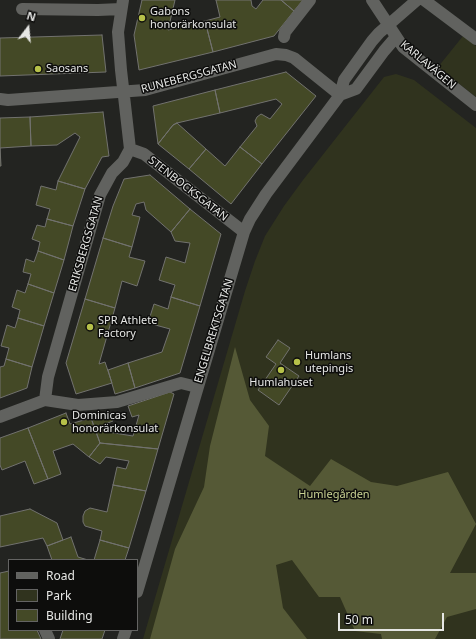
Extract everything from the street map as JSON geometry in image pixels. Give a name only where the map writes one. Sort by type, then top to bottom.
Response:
[{"type":"street","points":[[284,37],[285,32],[310,0]]},
{"type":"street","name":"KARLAVÄGEN","points":[[372,0],[403,47],[476,105]]},
{"type":"street","name":"ENGELBREKTSGATAN","points":[[138,589],[197,387],[244,232],[250,219],[266,194],[340,96],[344,80],[372,41],[417,0]]},
{"type":"street","points":[[424,0],[476,39]]},
{"type":"street","points":[[22,9],[98,10],[122,5],[118,32],[130,149]]},
{"type":"street","name":"ENGELBREKTSGATAN","points":[[340,96],[356,89],[396,37]]},
{"type":"street","name":"RUNEBERGSGATAN","points":[[0,99],[8,100],[145,90],[276,54],[294,58],[340,96]]},
{"type":"street","name":"STENBOCKSGATAN","points":[[130,149],[144,154],[244,232]]},
{"type":"street","name":"ERIKSBERGSGATAN","points":[[45,400],[48,377],[100,195],[112,173],[123,162],[130,149]]},
{"type":"street","points":[[0,417],[45,400],[78,405],[117,402],[181,383],[197,387]]},
{"type":"green space","points":[[463,36],[476,46],[476,97],[438,67]]},
{"type":"green space","name":"Humlegården","points":[[396,74],[414,80],[476,128],[476,639],[143,639],[245,291],[265,236],[303,180],[384,77]]},
{"type":"green space","points":[[235,347],[250,400],[269,426],[265,456],[310,486],[331,459],[371,482],[397,486],[448,472],[476,524],[450,573],[476,573],[476,609],[447,617],[435,639],[382,639],[381,634],[355,631],[340,597],[319,597],[292,560],[276,565],[283,608],[307,639],[150,639],[175,549],[204,487],[210,446]]},
{"type":"building","points":[[142,0],[175,0],[168,30],[205,21],[213,52],[139,70],[134,35]]},
{"type":"building","points":[[216,0],[251,0],[252,6],[256,9],[263,0],[281,0],[294,11],[274,36],[213,52],[205,21],[220,17]]},
{"type":"building","points":[[281,0],[303,0],[294,11]]},
{"type":"building","points":[[102,35],[106,72],[0,76],[0,38]]},
{"type":"building","points":[[286,72],[316,96],[262,164],[240,147],[257,126],[255,121],[257,117],[261,114],[270,119],[282,104],[276,99],[220,113],[215,90]]},
{"type":"building","points":[[215,90],[220,113],[173,125],[158,144],[153,106]]},
{"type":"building","points":[[103,112],[109,156],[102,157],[85,189],[58,181],[80,137],[75,133],[57,145],[31,146],[30,117]]},
{"type":"building","points":[[30,117],[31,146],[0,148],[0,118]]},
{"type":"building","points":[[177,123],[206,149],[189,169],[158,144],[173,125]]},
{"type":"building","points":[[240,147],[262,164],[231,204],[189,169],[206,149],[225,166]]},
{"type":"building","points":[[150,175],[190,209],[171,232],[146,210],[144,202],[136,204],[132,215],[140,217],[132,247],[103,238],[113,206],[124,179]]},
{"type":"building","points":[[58,181],[85,189],[73,226],[47,219],[50,209],[36,205],[41,186],[56,190]]},
{"type":"building","points":[[190,209],[221,234],[200,306],[171,297],[175,285],[159,280],[166,257],[185,263],[190,243],[175,241],[171,232]]},
{"type":"building","points":[[47,219],[73,226],[64,260],[38,251],[40,242],[32,239],[37,225],[45,227]]},
{"type":"building","points":[[103,238],[132,247],[129,257],[145,261],[137,286],[122,281],[115,308],[85,299]]},
{"type":"building","points":[[38,251],[64,260],[54,293],[28,284],[31,274],[23,272],[26,259],[34,262]]},
{"type":"building","points":[[28,284],[54,293],[44,326],[18,318],[20,310],[12,307],[17,290],[25,293]]},
{"type":"building","points":[[171,297],[200,306],[180,373],[135,388],[128,363],[162,352],[170,329],[148,323],[154,304],[168,309]]},
{"type":"building","points":[[85,299],[115,308],[99,364],[105,362],[112,383],[76,394],[66,363]]},
{"type":"building","points":[[18,318],[44,326],[32,367],[6,359],[9,348],[1,346],[7,325],[15,328]]},
{"type":"building","name":"Humlahuset","points":[[278,340],[290,348],[280,363],[299,376],[279,405],[258,390],[276,364],[266,357]]},
{"type":"building","points":[[6,359],[32,367],[27,388],[0,398],[0,367],[4,366]]},
{"type":"building","points":[[128,363],[135,388],[115,394],[108,370]]},
{"type":"building","points":[[170,392],[174,394],[158,449],[100,443],[91,418],[110,412],[113,421],[105,424],[108,432],[133,436],[139,415],[132,417],[128,406]]},
{"type":"building","points":[[66,413],[70,424],[91,418],[100,443],[89,457],[73,444],[53,451],[61,474],[48,479],[28,428]]},
{"type":"building","points":[[28,428],[48,479],[34,484],[25,461],[2,470],[0,465],[0,438]]},
{"type":"building","points":[[100,443],[158,449],[146,491],[113,485],[117,467],[126,469],[129,461],[106,457],[100,464],[89,457]]},
{"type":"building","points":[[113,485],[146,491],[129,548],[100,540],[102,531],[85,526],[83,522],[85,511],[90,508],[107,512]]},
{"type":"building","points":[[30,509],[57,523],[63,540],[47,546],[43,538],[0,547],[0,516]]},
{"type":"building","points":[[71,537],[78,557],[85,559],[52,559],[47,546]]},
{"type":"building","points":[[100,540],[129,548],[125,559],[94,559]]},
{"type":"building","points":[[8,571],[8,631],[37,631],[41,639],[0,639],[0,573]]},
{"type":"building","points":[[63,631],[105,631],[102,639],[60,639]]},
{"type":"place","name":"Gabons honorärkonsulat","points":[[142,18]]},
{"type":"place","name":"Saosans","points":[[38,69]]},
{"type":"place","name":"SPR Athlete Factory","points":[[90,327]]},
{"type":"place","name":"Humlans utepingis","points":[[297,362]]},
{"type":"place","name":"Humlahuset","points":[[281,370]]},
{"type":"place","name":"Dominicas honorärkonsulat","points":[[64,422]]}]
